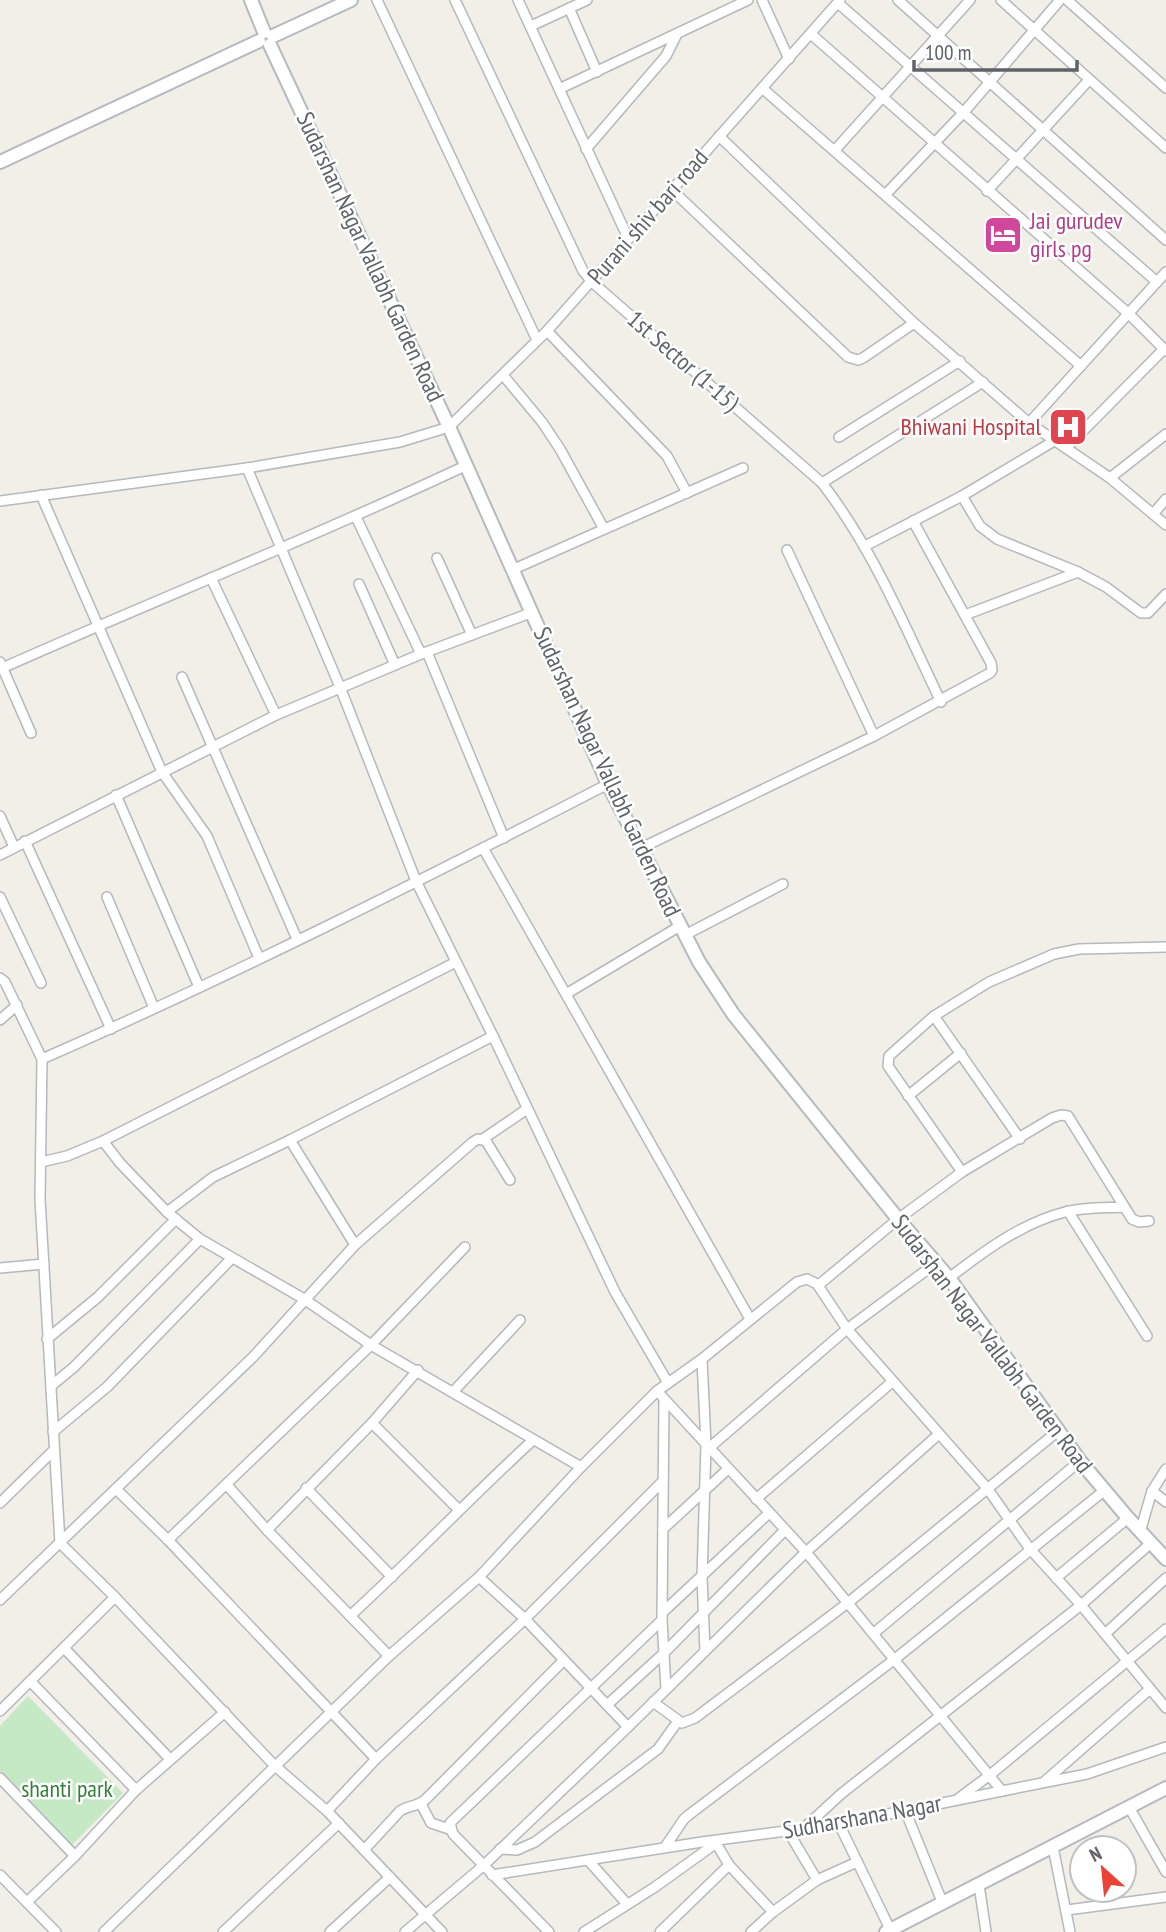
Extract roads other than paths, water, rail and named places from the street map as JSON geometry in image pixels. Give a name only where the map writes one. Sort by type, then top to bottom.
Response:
[{"type":"street","name":"Sudarshan Nagar Vallabh Garden Road","points":[[251,0],[514,569],[608,784],[699,962],[733,1014],[898,1219],[949,1278],[1080,1461],[1166,1559]]},
{"type":"street","points":[[0,162],[351,0]]},
{"type":"street","points":[[377,0],[537,340]]},
{"type":"street","name":"1st Sector (1-15)","points":[[455,0],[576,258],[592,282],[822,483],[865,546],[941,702]]},
{"type":"street","points":[[518,0],[628,238]]},
{"type":"street","points":[[531,26],[587,0]]},
{"type":"street","points":[[559,89],[748,0]]},
{"type":"street","points":[[762,0],[789,58]]},
{"type":"street","points":[[898,0],[1166,240]]},
{"type":"street","points":[[835,150],[970,0]]},
{"type":"street","points":[[1001,0],[1166,148]]},
{"type":"street","points":[[887,194],[964,112],[1060,0]]},
{"type":"street","points":[[1067,0],[1166,88]]},
{"type":"street","points":[[839,1],[1157,282]]},
{"type":"street","name":"Purani shiv bari road","points":[[449,427],[547,331],[592,282],[839,1]]},
{"type":"street","points":[[569,8],[597,72]]},
{"type":"street","points":[[586,149],[666,56],[677,34]]},
{"type":"street","points":[[811,34],[1129,314],[1165,350],[1066,448]]},
{"type":"street","points":[[987,191],[1089,80]]},
{"type":"street","points":[[762,88],[887,194],[1081,366]]},
{"type":"street","points":[[719,136],[914,323],[1029,423],[1110,478],[1166,525]]},
{"type":"street","points":[[671,189],[848,357],[858,360],[863,358],[914,323]]},
{"type":"street","points":[[1029,423],[1166,272]]},
{"type":"street","points":[[547,331],[667,456],[687,493]]},
{"type":"street","points":[[839,437],[960,361]]},
{"type":"street","points":[[503,375],[542,422],[560,449],[604,529]]},
{"type":"street","points":[[822,483],[983,382]]},
{"type":"street","points":[[0,501],[247,468],[400,442],[449,427]]},
{"type":"street","points":[[1110,478],[1166,434]]},
{"type":"street","points":[[865,546],[962,496],[1054,440]]},
{"type":"street","points":[[31,733],[1,666],[280,550],[465,466]]},
{"type":"street","points":[[247,468],[340,687],[416,881],[615,1292],[668,1383]]},
{"type":"street","points":[[514,569],[744,468]]},
{"type":"street","points":[[41,495],[162,772],[207,836],[259,958]]},
{"type":"street","points":[[962,496],[980,526],[997,540],[1078,572],[1106,587],[1144,614],[1166,594]]},
{"type":"street","points":[[1153,514],[1166,499]]},
{"type":"street","points":[[356,517],[424,653],[504,838]]},
{"type":"street","points":[[639,849],[874,736],[941,702],[992,670],[991,663],[913,521]]},
{"type":"street","points":[[787,550],[874,736]]},
{"type":"street","points":[[437,558],[472,635]]},
{"type":"street","points":[[965,615],[1078,572]]},
{"type":"street","points":[[211,578],[276,715]]},
{"type":"street","points":[[359,584],[395,665]]},
{"type":"street","points":[[0,855],[276,715],[424,653],[533,612]]},
{"type":"street","points":[[182,677],[297,939]]},
{"type":"street","points":[[42,1059],[259,958],[608,784]]},
{"type":"street","points":[[116,795],[199,987]]},
{"type":"street","points":[[0,816],[14,847]]},
{"type":"street","points":[[25,841],[111,1029]]},
{"type":"street","points":[[483,848],[750,1318]]},
{"type":"street","points":[[566,994],[682,930],[783,884]]},
{"type":"street","points":[[0,897],[41,983]]},
{"type":"street","points":[[107,897],[154,1008]]},
{"type":"street","points":[[962,1172],[888,1066],[889,1056],[934,1016],[989,982],[1055,954],[1079,949],[1166,947]]},
{"type":"street","points":[[41,1161],[67,1156],[103,1142],[456,962]]},
{"type":"street","points":[[0,978],[17,1005],[42,1059],[40,1199],[60,1543],[115,1597],[274,1765],[339,1823],[442,1932]]},
{"type":"street","points":[[0,1020],[17,1005]]},
{"type":"street","points":[[934,1016],[1020,1139]]},
{"type":"street","points":[[167,1212],[213,1177],[493,1036]]},
{"type":"street","points":[[908,1096],[961,1053]]},
{"type":"street","points":[[0,1600],[254,1356],[303,1299],[355,1245],[473,1142],[483,1139],[527,1109]]},
{"type":"street","points":[[817,1284],[962,1172],[1061,1115],[1068,1115],[1135,1221],[1149,1221]]},
{"type":"street","points":[[483,1139],[510,1180]]},
{"type":"street","points":[[290,1140],[355,1245]]},
{"type":"street","points":[[103,1142],[167,1212],[200,1239],[303,1299],[371,1345],[418,1370],[532,1441],[581,1467]]},
{"type":"street","points":[[949,1278],[986,1250],[1048,1217],[1068,1211],[1124,1207]]},
{"type":"street","points":[[1068,1211],[1147,1336]]},
{"type":"street","points":[[47,1339],[98,1297],[176,1219]]},
{"type":"street","points":[[51,1386],[74,1367],[200,1239]]},
{"type":"street","points":[[168,1540],[371,1345],[465,1247]]},
{"type":"street","points":[[53,1432],[107,1387],[232,1258]]},
{"type":"street","points":[[707,1447],[848,1329],[936,1263]]},
{"type":"street","points":[[0,1268],[44,1264]]},
{"type":"street","points":[[104,1932],[389,1656],[479,1577],[581,1467],[657,1391],[702,1359],[797,1282],[807,1279],[817,1284],[848,1329],[986,1488],[1030,1549],[1082,1605],[1166,1708]]},
{"type":"street","points":[[453,1392],[520,1320]]},
{"type":"street","points":[[702,1359],[707,1447],[702,1577],[705,1651]]},
{"type":"street","points":[[267,1530],[372,1423],[418,1370]]},
{"type":"street","points":[[756,1499],[892,1382]]},
{"type":"street","points":[[657,1391],[806,1552],[1002,1791]]},
{"type":"street","points":[[664,1399],[662,1616],[666,1689]]},
{"type":"street","points":[[372,1423],[458,1509]]},
{"type":"street","points":[[653,1702],[682,1723],[695,1718],[849,1602],[1058,1431]]},
{"type":"street","points":[[405,1932],[483,1866],[806,1552],[939,1434]]},
{"type":"street","points":[[350,1616],[458,1509],[532,1441]]},
{"type":"street","points":[[0,1503],[54,1450]]},
{"type":"street","points":[[874,1633],[1080,1461]]},
{"type":"street","points":[[663,1529],[728,1469]]},
{"type":"street","points":[[1140,1532],[1152,1491],[1166,1469]]},
{"type":"street","points":[[327,1811],[376,1759],[524,1619],[663,1481]]},
{"type":"street","points":[[227,1485],[389,1656]]},
{"type":"street","points":[[306,1488],[392,1577]]},
{"type":"street","points":[[116,1489],[376,1759]]},
{"type":"street","points":[[665,1847],[690,1814],[895,1659],[1105,1490]]},
{"type":"street","points":[[1152,1491],[1166,1502]]},
{"type":"street","points":[[450,1829],[454,1818],[591,1689],[769,1513]]},
{"type":"street","points":[[1056,1578],[1128,1518]]},
{"type":"street","points":[[607,1705],[664,1653],[785,1530]]},
{"type":"street","points":[[804,1828],[841,1794],[1082,1605],[1151,1543]]},
{"type":"street","points":[[479,1577],[524,1619],[628,1727]]},
{"type":"street","points":[[1105,1634],[1166,1578]]},
{"type":"street","points":[[0,1711],[115,1597]]},
{"type":"street","points":[[955,1800],[990,1775],[1166,1629]]},
{"type":"street","points":[[64,1648],[170,1759]]},
{"type":"street","points":[[364,1850],[405,1807],[421,1804],[563,1661]]},
{"type":"street","points":[[30,1681],[136,1790]]},
{"type":"street","points":[[1042,1783],[1150,1689]]},
{"type":"street","points":[[27,1902],[75,1856],[136,1790],[225,1712]]},
{"type":"street","points":[[500,1849],[517,1850],[535,1842],[658,1749],[678,1721]]},
{"type":"street","name":"Sudharshana Nagar","points":[[492,1875],[665,1847],[839,1824],[1087,1774],[1166,1747]]},
{"type":"street","points":[[0,1778],[75,1856]]},
{"type":"street","points":[[839,1824],[888,1931],[1166,1788]]},
{"type":"street","points":[[421,1804],[431,1823],[450,1829],[549,1932]]},
{"type":"street","points":[[1129,1807],[1166,1872]]},
{"type":"street","points":[[905,1810],[943,1903]]},
{"type":"street","points":[[223,1932],[339,1823]]},
{"type":"street","points":[[788,1830],[817,1880]]},
{"type":"street","points":[[718,1841],[729,1865],[773,1912]]},
{"type":"street","name":"Sudharshana Nagar","points":[[584,1932],[718,1841]]},
{"type":"street","points":[[1053,1847],[1070,1932]]},
{"type":"street","points":[[588,1860],[627,1904]]},
{"type":"street","points":[[751,1932],[817,1880],[857,1862]]},
{"type":"street","points":[[660,1932],[729,1865]]},
{"type":"street","points":[[0,1875],[56,1932]]},
{"type":"street","points":[[330,1932],[390,1877]]},
{"type":"street","points":[[979,1885],[986,1932]]},
{"type":"street","points":[[1066,1910],[1166,1897]]},
{"type":"place","name":"Jai gurudev girls pg","points":[[1003,235]]},
{"type":"place","name":"Bhiwani Hospital","points":[[1068,427]]},
{"type":"park label","name":"shanti park","points":[[67,1789]]}]
